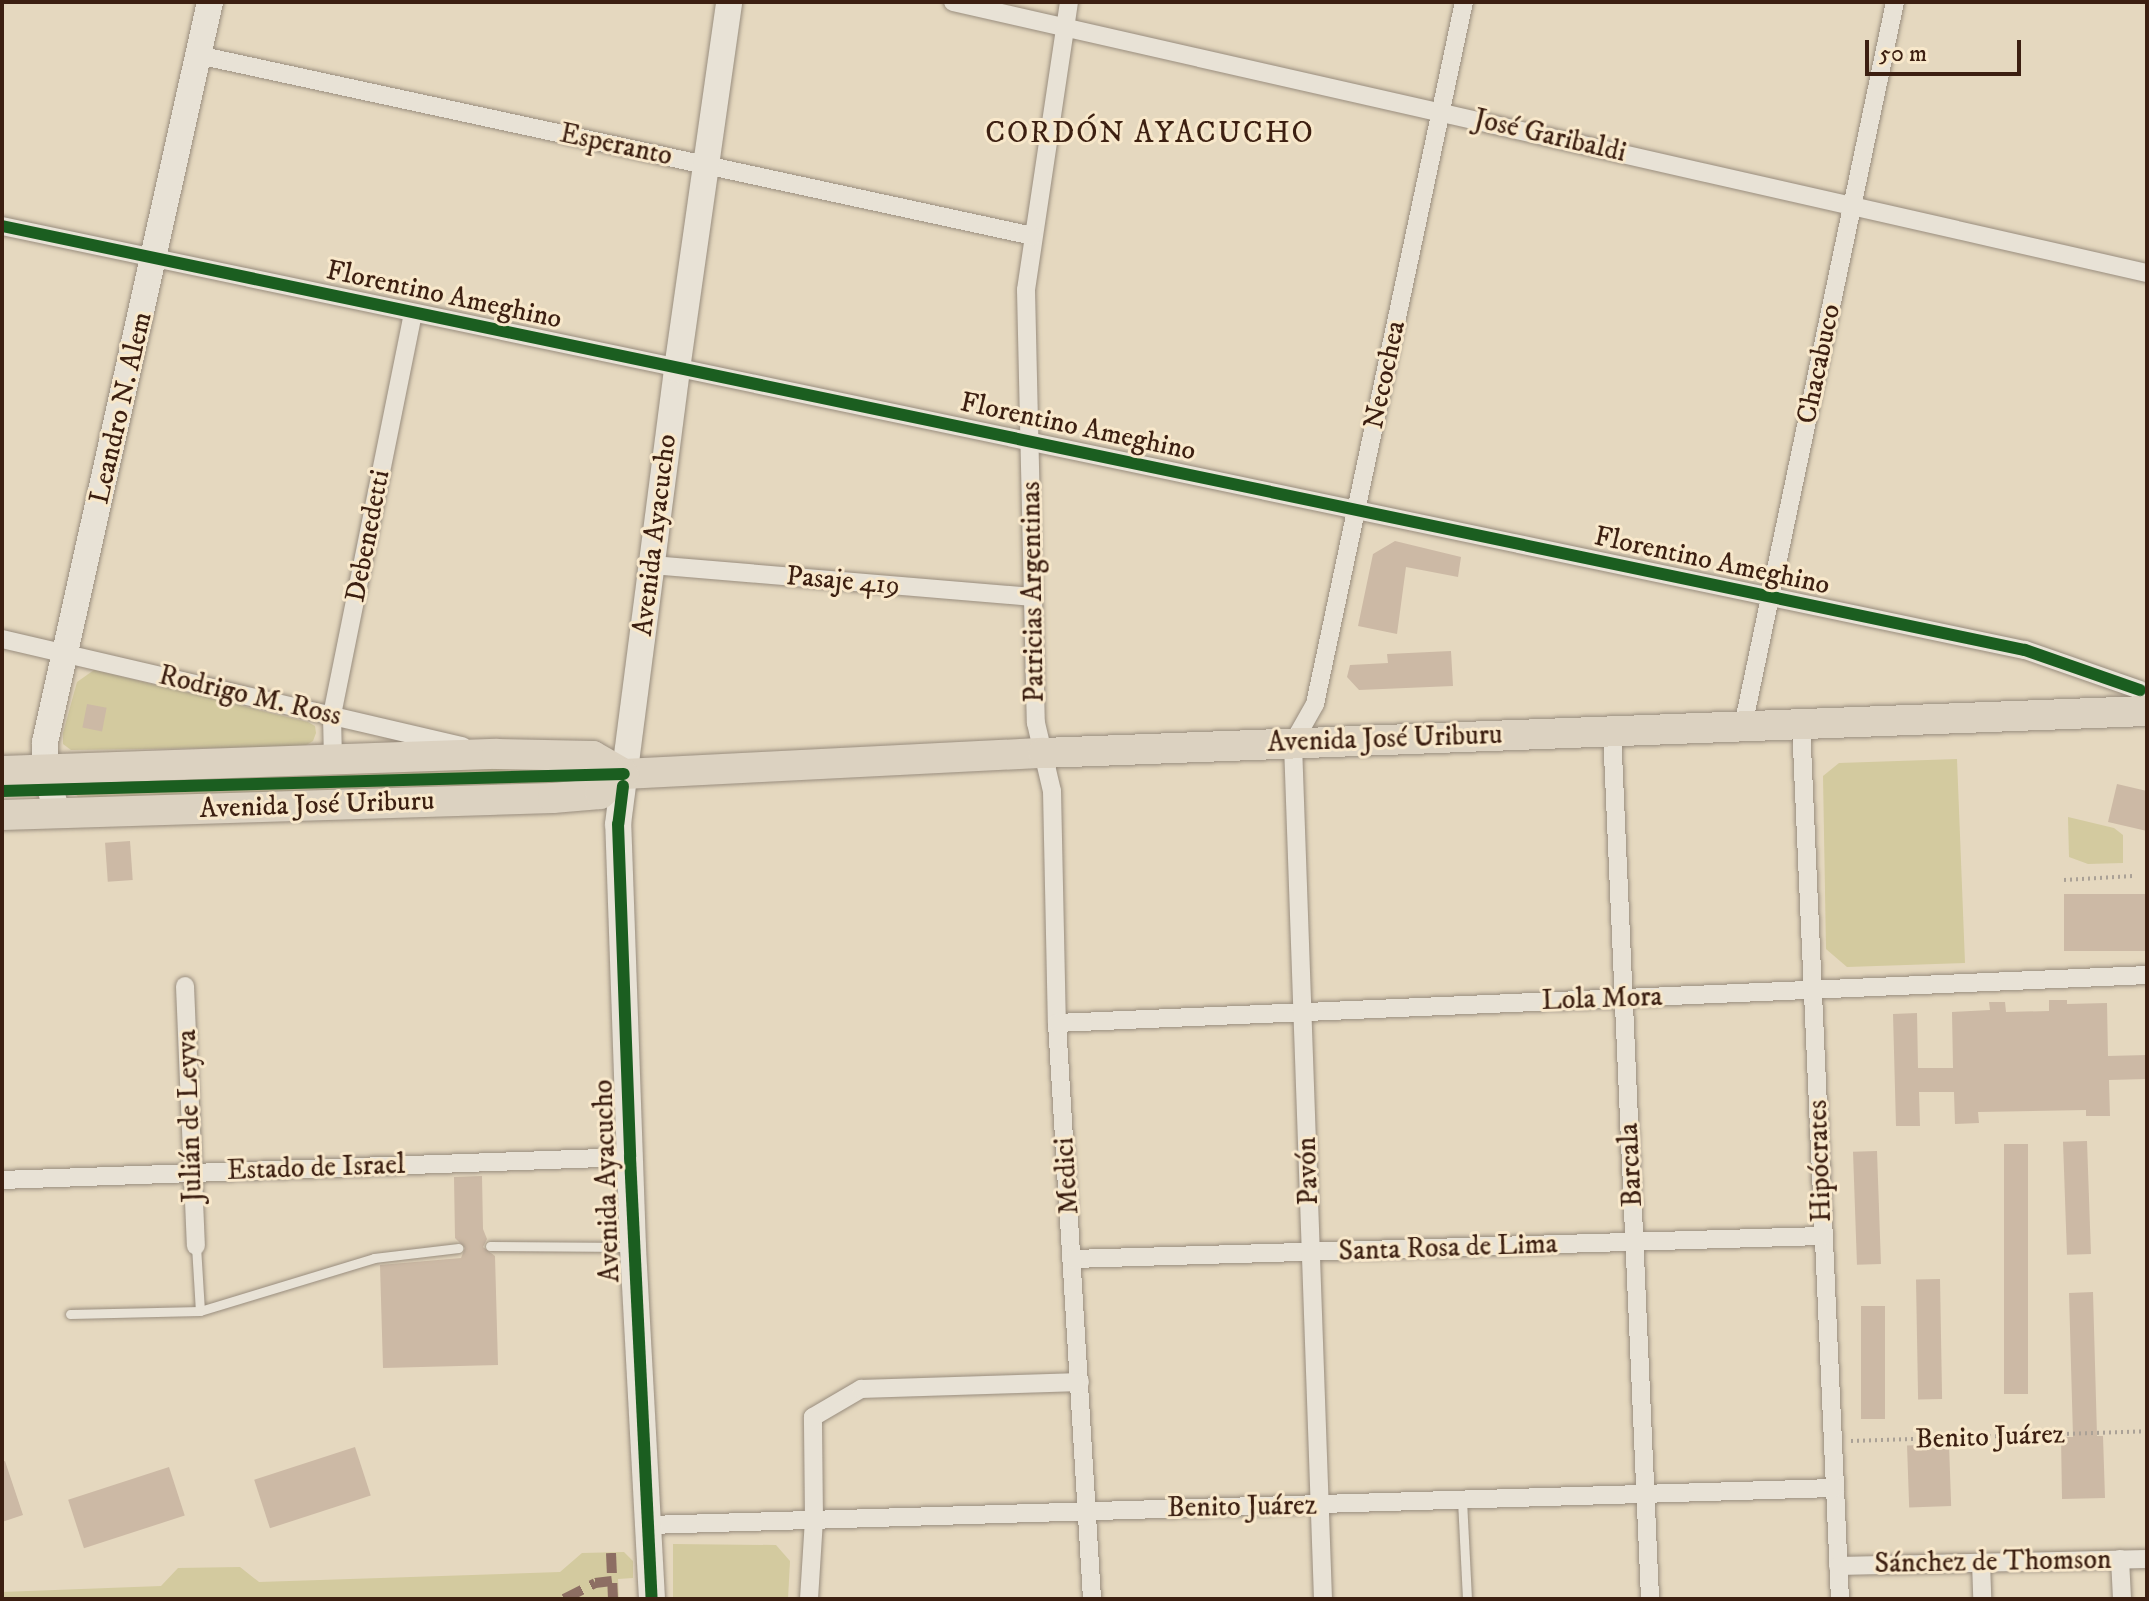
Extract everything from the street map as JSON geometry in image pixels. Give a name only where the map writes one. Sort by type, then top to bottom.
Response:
[{"type":"main road","name":"Leandro N. Alem","points":[[57,813],[45,769],[45,742],[210,2]]},
{"type":"main road","name":"Avenida Ayacucho","points":[[652,1599],[633,1247],[618,824],[677,369],[729,2]]},
{"type":"main road","name":"Avenida José Uriburu","points":[[2,771],[497,754],[593,756],[625,767],[1043,753],[1801,724],[2144,698]]},
{"type":"main road","name":"Avenida José Uriburu","points":[[2,815],[553,798],[600,794],[625,767]]},
{"type":"street","name":"José Garibaldi","points":[[953,2],[1441,110],[1852,208],[2147,273]]},
{"type":"street","name":"Patricias Argentinas","points":[[1043,753],[1036,723],[1026,290],[1069,2]]},
{"type":"street","name":"Necochea","points":[[1293,743],[1315,704],[1464,2]]},
{"type":"street","name":"Chacabuco","points":[[1743,726],[1895,2]]},
{"type":"street","name":"Esperanto","points":[[198,55],[1033,236]]},
{"type":"street","name":"Florentino Ameghino","points":[[2,226],[2025,650],[2144,698]]},
{"type":"street","name":"Debenedetti","points":[[333,760],[332,715],[413,313]]},
{"type":"street","name":"Pasaje 419","points":[[652,565],[1033,597]]},
{"type":"street","name":"Rodrigo M. Ross","points":[[2,639],[497,754]]},
{"type":"street","name":"Hipócrates","points":[[1801,724],[1840,1599]]},
{"type":"street","name":"Barcala","points":[[1612,731],[1650,1599]]},
{"type":"street","name":"Pavón","points":[[1293,743],[1323,1599]]},
{"type":"street","name":"Medici","points":[[1043,753],[1052,791],[1057,1023],[1092,1599]]},
{"type":"street","name":"Lola Mora","points":[[1057,1023],[2147,975]]},
{"type":"street","name":"Julián de Leyva","points":[[185,986],[196,1246]]},
{"type":"street","name":"Estado de Israel","points":[[2,1180],[630,1157]]},
{"type":"street","name":"Santa Rosa de Lima","points":[[1073,1259],[1823,1236]]},
{"type":"street","points":[[809,1599],[814,1520],[813,1417],[861,1389],[1080,1382]]},
{"type":"street","name":"Benito Juárez","points":[[649,1525],[1835,1488]]},
{"type":"street","points":[[2120,1559],[2122,1599]]},
{"type":"street","name":"Sánchez de Thomson","points":[[1838,1566],[2147,1559]]},
{"type":"street","points":[[1981,1562],[1982,1599]]},
{"type":"lane","points":[[196,1246],[200,1311]]},
{"type":"lane","points":[[490,1246],[633,1247]]},
{"type":"lane","points":[[70,1314],[200,1311],[374,1258],[458,1248]]},
{"type":"lane","points":[[1462,1500],[1467,1599]]},
{"type":"path","points":[[2064,880],[2133,876]]},
{"type":"shaded area","points":[[94,670],[308,722],[315,726],[316,733],[313,741],[303,747],[71,750],[63,744],[63,733],[77,682]]},
{"type":"shaded area","points":[[1957,759],[1965,963],[1847,967],[1826,949],[1823,776],[1839,763]]},
{"type":"shaded area","points":[[483,764],[586,768],[588,773],[581,781],[554,783],[103,797],[78,797],[74,792],[77,782]]},
{"type":"shaded area","points":[[2068,817],[2114,828],[2123,835],[2123,863],[2088,864],[2069,857]]},
{"type":"shaded area","points":[[673,1544],[776,1545],[790,1561],[788,1599],[673,1599]]},
{"type":"shaded area","points":[[624,1552],[633,1561],[633,1578],[618,1579],[619,1599],[2,1599],[2,1592],[161,1586],[178,1568],[240,1567],[259,1582],[560,1572],[582,1553]]},
{"type":"building","points":[[1395,541],[1461,557],[1458,577],[1406,567],[1397,634],[1358,626],[1373,554]]},
{"type":"building","points":[[1451,651],[1453,686],[1359,690],[1347,677],[1350,665],[1388,663],[1387,654]]},
{"type":"building","points":[[87,704],[107,708],[102,731],[82,728]]},
{"type":"building","points":[[2117,784],[2147,791],[2147,831],[2108,822]]},
{"type":"building","points":[[130,841],[133,880],[108,882],[105,843]]},
{"type":"building","points":[[2064,894],[2147,894],[2147,951],[2064,951]]},
{"type":"building","points":[[2049,1000],[2067,1000],[2067,1004],[2107,1003],[2108,1056],[2147,1055],[2147,1079],[2109,1080],[2110,1116],[2086,1116],[2086,1110],[1978,1112],[1979,1123],[1955,1124],[1954,1092],[1919,1092],[1920,1126],[1896,1126],[1893,1014],[1917,1013],[1918,1068],[1953,1068],[1952,1012],[1990,1010],[1989,1002],[2005,1002],[2006,1012],[2049,1011]]},
{"type":"building","points":[[2087,1141],[2091,1254],[2067,1255],[2063,1142]]},
{"type":"building","points":[[2004,1144],[2028,1144],[2028,1394],[2004,1394]]},
{"type":"building","points":[[1877,1151],[1881,1264],[1857,1265],[1853,1152]]},
{"type":"building","points":[[482,1176],[483,1229],[487,1239],[483,1247],[495,1256],[498,1365],[383,1368],[380,1265],[461,1258],[465,1248],[455,1238],[454,1177]]},
{"type":"building","points":[[1916,1279],[1940,1279],[1942,1399],[1918,1399]]},
{"type":"building","points":[[2093,1292],[2097,1436],[2103,1436],[2105,1498],[2062,1499],[2061,1437],[2073,1437],[2069,1293]]},
{"type":"building","points":[[1861,1306],[1885,1306],[1885,1419],[1861,1419]]},
{"type":"building","points":[[1949,1444],[1951,1506],[1909,1507],[1907,1445]]},
{"type":"building","points":[[355,1447],[371,1496],[270,1528],[254,1480]]},
{"type":"building","points":[[5,1461],[23,1515],[2,1522],[2,1462]]},
{"type":"building","points":[[169,1467],[185,1516],[84,1548],[68,1500]]},
{"type":"marked path","points":[[611,1553],[613,1599]]},
{"type":"marked path","points":[[564,1599],[595,1583],[612,1581]]},
{"type":"cycle path","points":[[2,226],[2025,650],[2140,690]]},
{"type":"cycle path","points":[[2,791],[624,774]]},
{"type":"cycle path","points":[[623,786],[618,824],[630,1157],[652,1599]]},
{"type":"district","name":"CORDÓN AYACUCHO","points":[[1150,134]]}]
